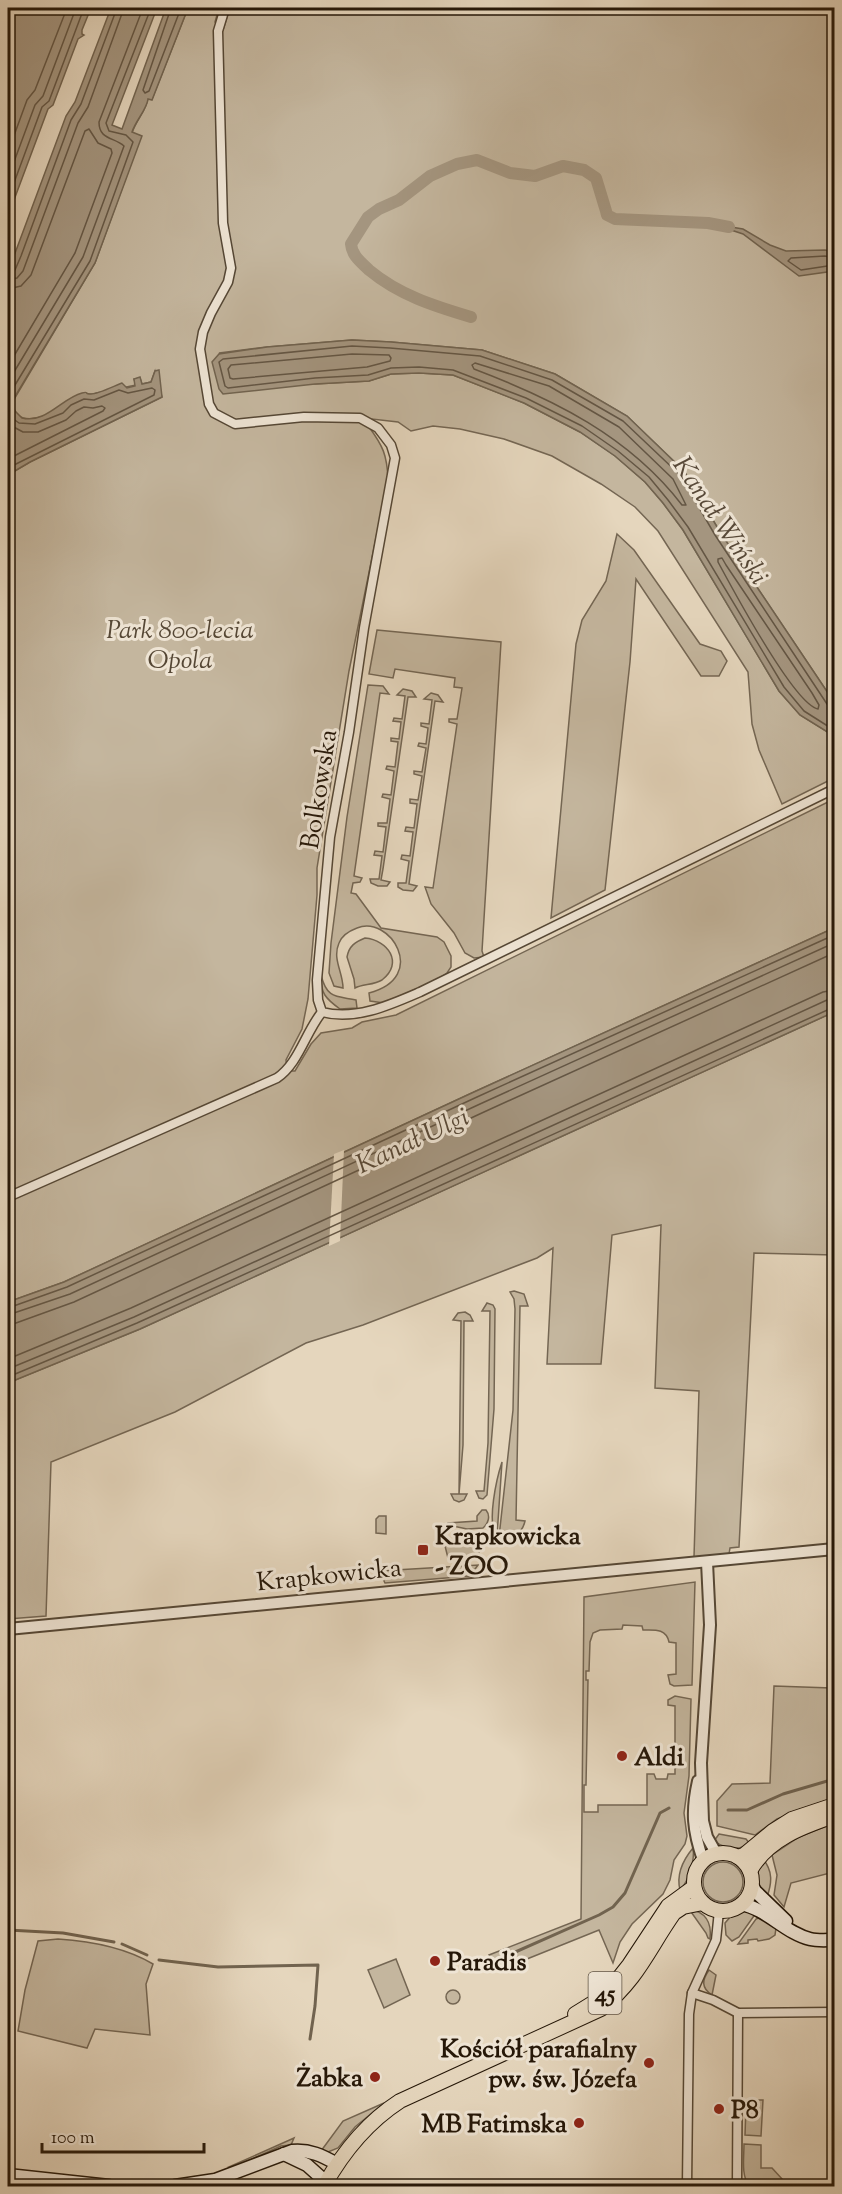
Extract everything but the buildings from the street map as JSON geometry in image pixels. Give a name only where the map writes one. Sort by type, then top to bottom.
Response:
[{"type":"main road","points":[[738,1857],[792,1820],[834,1805]]},
{"type":"main road","points":[[794,1931],[755,1891],[751,1878],[747,1865],[738,1857],[716,1853],[703,1860],[696,1871],[694,1887],[703,1903],[719,1911],[731,1910],[741,1904],[749,1894],[751,1878],[756,1861],[782,1838],[798,1829],[834,1816]]},
{"type":"main road","name":"45","points":[[325,2184],[350,2145],[373,2120],[400,2101],[548,2032],[596,2001],[610,1989],[629,1965],[668,1906],[694,1887]]},
{"type":"main road","name":"45","points":[[548,2032],[568,2026],[601,2009],[617,1996],[636,1975],[674,1913],[684,1907],[703,1903]]},
{"type":"main road","points":[[741,1904],[753,1907],[813,1940],[834,1940]]},
{"type":"main road","points":[[175,2187],[215,2180],[292,2151],[306,2151],[337,2164]]},
{"type":"main road","points":[[284,2154],[307,2165],[325,2184]]},
{"type":"main road","points":[[8,2175],[109,2187]]},
{"type":"street","name":"Bolkowska","points":[[225,8],[218,31],[223,223],[231,268],[228,282],[203,332],[200,349],[209,404],[214,413],[235,424],[304,417],[360,418],[378,428],[391,445],[395,458],[364,628],[349,732],[330,837],[317,980],[318,1000],[322,1012]]},
{"type":"street","points":[[8,1197],[277,1078],[292,1064],[311,1026],[322,1012],[334,1016],[387,1006],[465,971],[834,789]]},
{"type":"street","name":"Krapkowicka","points":[[8,1629],[834,1549]]},
{"type":"street","points":[[706,1562],[710,1625],[701,1764],[703,1821],[707,1837],[716,1853]]},
{"type":"street","points":[[701,1764],[694,1797],[693,1828],[703,1860]]},
{"type":"street","points":[[687,2187],[689,2014],[692,1993],[716,1940],[719,1911]]},
{"type":"street","points":[[692,1993],[713,2000],[738,2013],[834,2012]]},
{"type":"street","points":[[736,2187],[738,2013]]},
{"type":"green space","name":"Park 800-lecia Opola","points":[[188,8],[219,8],[215,22],[223,30],[230,8],[834,8],[834,702],[720,532],[684,471],[627,416],[555,374],[482,350],[391,342],[352,340],[219,353],[315,384],[369,381],[391,374],[453,375],[524,403],[580,432],[615,456],[645,482],[663,503],[683,530],[779,691],[800,715],[834,736],[834,778],[782,804],[759,750],[752,724],[748,672],[658,531],[635,507],[552,456],[504,439],[460,429],[433,426],[411,431],[398,422],[372,419],[369,427],[383,451],[387,463],[388,479],[349,671],[317,868],[317,895],[308,999],[302,1029],[286,1060],[287,1071],[295,1071],[311,1044],[321,1033],[352,1028],[362,1022],[396,1015],[834,799],[834,928],[64,1282],[8,1302],[8,475],[162,397],[155,371],[151,382],[142,384],[140,378],[134,379],[136,385],[71,399],[54,412],[39,418],[24,418],[18,415],[14,410],[13,401],[95,263],[141,136],[132,133],[146,107],[148,98],[152,99]]},
{"type":"green space","points":[[617,534],[634,550],[700,644],[721,651],[727,661],[719,676],[701,676],[636,579],[630,662],[605,890],[551,918],[576,644],[582,620],[606,581]]},
{"type":"green space","points":[[377,630],[501,642],[482,951],[484,957],[474,958],[465,953],[454,933],[431,904],[425,887],[433,888],[457,724],[449,722],[449,719],[457,719],[462,688],[454,687],[455,678],[395,669],[393,678],[369,674]]},
{"type":"green space","points":[[368,685],[383,686],[389,694],[380,693],[354,876],[362,878],[360,882],[353,883],[351,893],[356,894],[381,928],[437,937],[444,942],[451,956],[451,967],[447,973],[437,980],[384,1003],[370,1001],[369,993],[387,985],[397,974],[400,962],[398,949],[391,938],[381,930],[369,926],[357,928],[340,940],[337,960],[343,988],[334,986],[329,973],[347,817]]},
{"type":"green space","points":[[403,689],[412,691],[416,697],[408,697],[381,880],[390,882],[387,886],[378,886],[371,883],[370,879],[379,879],[382,856],[374,855],[375,851],[383,852],[386,827],[378,826],[378,823],[387,823],[390,799],[382,797],[383,794],[391,795],[394,771],[386,769],[387,766],[395,767],[398,742],[391,741],[391,738],[399,739],[401,722],[393,721],[394,718],[402,719],[405,696],[397,695]]},
{"type":"green space","points":[[431,693],[438,695],[443,702],[435,701],[411,869],[409,884],[417,886],[413,891],[403,890],[398,887],[398,883],[406,883],[409,861],[401,859],[402,855],[410,856],[413,832],[405,831],[406,827],[414,828],[417,804],[410,803],[410,799],[418,800],[422,776],[414,774],[414,771],[422,772],[426,748],[418,746],[419,743],[426,744],[428,728],[421,726],[421,723],[429,724],[432,700],[424,699]]},
{"type":"green space","points":[[365,938],[380,943],[386,948],[390,953],[392,967],[382,980],[355,988],[347,957],[353,945]]},
{"type":"green space","points":[[321,975],[329,992],[338,997],[356,1000],[357,1008],[340,1009],[331,1002],[323,991]]},
{"type":"green space","points":[[834,1012],[834,1255],[754,1253],[739,1547],[730,1548],[729,1554],[694,1557],[699,1391],[655,1388],[661,1225],[612,1235],[601,1364],[547,1364],[553,1248],[537,1258],[363,1325],[306,1343],[175,1412],[51,1462],[46,1616],[8,1619],[8,1383],[140,1329]]},
{"type":"green space","points":[[510,1292],[524,1294],[528,1306],[520,1306],[516,1520],[525,1521],[522,1529],[516,1534],[499,1537],[513,1410],[515,1309],[514,1299]]},
{"type":"green space","points":[[487,1303],[493,1305],[495,1309],[494,1409],[487,1495],[483,1499],[479,1498],[476,1491],[484,1491],[488,1443],[490,1311],[482,1311]]},
{"type":"green space","points":[[465,1312],[473,1321],[464,1321],[463,1445],[459,1494],[461,1321],[453,1320],[458,1313]]},
{"type":"green space","points":[[502,1462],[497,1536],[492,1521],[492,1511]]},
{"type":"green space","points":[[451,1494],[467,1494],[464,1500],[459,1502],[454,1500]]},
{"type":"green space","points":[[482,1510],[488,1512],[489,1517],[483,1528],[467,1529],[448,1525],[448,1523],[477,1521],[477,1516]]},
{"type":"green space","points":[[379,1516],[386,1516],[386,1534],[376,1533],[376,1519]]},
{"type":"green space","points":[[464,1540],[478,1546],[480,1558],[454,1560],[448,1558],[445,1546]]},
{"type":"green space","points":[[478,1565],[470,1576],[385,1583],[379,1571]]},
{"type":"green space","points":[[695,1582],[692,1685],[674,1686],[670,1684],[668,1675],[676,1674],[676,1643],[669,1642],[662,1632],[643,1630],[642,1626],[623,1625],[622,1629],[600,1630],[593,1633],[590,1642],[589,1671],[586,1671],[586,1680],[588,1680],[584,1812],[598,1812],[598,1805],[647,1805],[647,1774],[654,1774],[656,1779],[667,1779],[668,1774],[675,1774],[675,1706],[668,1705],[668,1700],[675,1696],[691,1699],[689,1776],[684,1813],[687,1836],[685,1844],[674,1860],[670,1880],[663,1894],[632,1924],[620,1942],[613,1963],[599,1930],[497,1971],[489,1955],[581,1919],[584,1597]]},
{"type":"green space","points":[[774,1686],[831,1688],[834,1729],[834,1798],[777,1819],[755,1835],[717,1826],[717,1801],[732,1784],[770,1783]]},
{"type":"green space","points":[[834,1823],[834,1872],[791,1883],[784,1907],[774,1895],[777,1875],[772,1855],[799,1837]]},
{"type":"green space","points":[[719,1834],[746,1839],[750,1844],[741,1848],[723,1846],[714,1841]]},
{"type":"green space","points":[[693,1848],[691,1870],[680,1890],[681,1868]]},
{"type":"green space","points":[[763,1859],[769,1868],[771,1877],[767,1897],[757,1879]]},
{"type":"green space","points":[[723,1862],[731,1863],[737,1868],[742,1874],[742,1890],[737,1896],[731,1901],[723,1902],[715,1901],[709,1896],[704,1890],[703,1882],[704,1874],[709,1868],[715,1863]]},
{"type":"green space","points":[[689,1909],[704,1915],[707,1919],[710,1939],[708,1938]]},
{"type":"green space","points":[[742,1911],[756,1913],[739,1937],[732,1941],[726,1935],[725,1923],[732,1915]]},
{"type":"green space","points":[[763,1916],[776,1928],[775,1935],[769,1939],[748,1940],[748,1943],[738,1944],[756,1919]]},
{"type":"green space","points":[[58,1939],[107,1946],[153,1964],[146,1984],[150,2035],[95,2029],[87,2048],[18,2031],[25,1990],[38,1941]]},
{"type":"green space","points":[[396,1959],[410,1995],[384,2008],[368,1970]]},
{"type":"green space","points":[[709,1970],[716,1975],[712,1995],[704,1987],[705,1977]]},
{"type":"green space","points":[[453,1990],[458,1992],[460,1997],[458,2002],[453,2004],[448,2002],[446,1997],[448,1992]]},
{"type":"green space","points":[[763,2100],[761,2136],[745,2135],[746,2106],[748,2101]]},
{"type":"green space","points":[[384,2103],[355,2127],[338,2148],[328,2152],[321,2151],[343,2121]]},
{"type":"green space","points":[[294,2138],[291,2145],[281,2146],[232,2168],[229,2167]]},
{"type":"green space","points":[[744,2144],[761,2145],[761,2168],[772,2168],[783,2180],[825,2180],[825,2186],[749,2186],[744,2172]]},
{"type":"water","points":[[8,8],[91,8],[82,30],[84,35],[78,39],[53,105],[48,109],[8,216]]},
{"type":"water","points":[[111,8],[157,8],[112,125],[122,129],[166,8],[188,8],[152,100],[148,99],[132,132],[142,136],[95,263],[17,393],[13,401],[13,409],[22,418],[39,417],[82,393],[94,394],[122,383],[127,388],[135,386],[134,379],[140,377],[142,384],[151,382],[155,371],[159,370],[162,397],[8,475],[8,272],[66,116],[75,102]]},
{"type":"water","points":[[713,224],[743,229],[770,245],[786,251],[825,250],[834,252],[834,271],[799,276],[743,234]]},
{"type":"water","points":[[352,340],[482,350],[555,374],[627,416],[684,471],[720,532],[834,702],[834,736],[800,715],[779,691],[683,530],[663,503],[645,482],[615,456],[580,432],[524,403],[453,375],[391,374],[369,381],[315,384],[223,394],[219,389],[212,362],[219,354],[267,347]]},
{"type":"water","name":"Kanał Ulgi","points":[[834,928],[834,1012],[140,1329],[8,1383],[8,1302],[64,1282]]},
{"type":"pier","points":[[344,1150],[340,1241],[329,1246],[334,1154]]},
{"type":"waterway","points":[[471,317],[430,304],[380,279],[355,255],[351,244],[368,217],[399,200],[430,176],[457,164],[477,160],[510,173],[535,176],[563,166],[584,170],[596,178],[607,215],[615,219],[708,223],[729,227]]},
{"type":"waterway","points":[[728,1810],[747,1810],[783,1794],[834,1779]]},
{"type":"waterway","points":[[495,1961],[613,1907],[625,1893],[660,1813],[669,1808]]},
{"type":"waterway","points":[[8,1930],[63,1933],[114,1942]]},
{"type":"waterway","points":[[122,1944],[147,1955]]},
{"type":"waterway","points":[[159,1960],[218,1967],[318,1965],[310,2039]]},
{"type":"place","name":"Krapkowicka - ZOO","points":[[423,1550]]},
{"type":"place","name":"Aldi","points":[[622,1756]]},
{"type":"place","name":"Paradis","points":[[435,1961]]},
{"type":"place","name":"Kościół parafialny pw. św. Józefa","points":[[649,2063]]},
{"type":"place","name":"Żabka","points":[[375,2077]]},
{"type":"place","name":"P8","points":[[719,2109]]},
{"type":"place","name":"MB Fatimska","points":[[579,2123]]},
{"type":"water label","name":"Kanał Wiński","points":[[721,520]]}]
